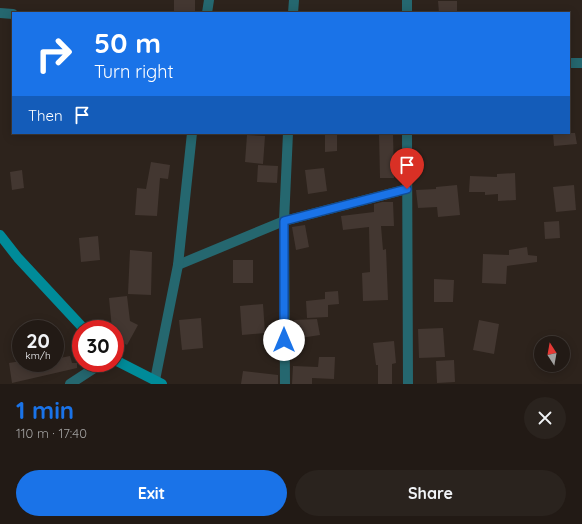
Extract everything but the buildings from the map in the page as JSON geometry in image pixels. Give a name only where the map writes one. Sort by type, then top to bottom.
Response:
[{"type":"main road","points":[[0,235],[18,258],[76,320]]},
{"type":"main road","points":[[124,365],[158,382]]},
{"type":"street","points":[[207,12],[209,0]]},
{"type":"street","points":[[293,12],[294,0]]},
{"type":"street","points":[[407,0],[407,12]]},
{"type":"street","points":[[0,13],[12,14]]},
{"type":"street","points":[[570,63],[582,63]]},
{"type":"street","points":[[158,382],[178,265],[192,134]]},
{"type":"street","points":[[285,384],[284,221],[288,134]]},
{"type":"street","points":[[407,134],[408,384]]},
{"type":"street","points":[[178,265],[284,221],[407,189]]},
{"type":"street","points":[[70,384],[88,372]]},
{"type":"route","points":[[284,340],[284,221],[407,189]]}]
